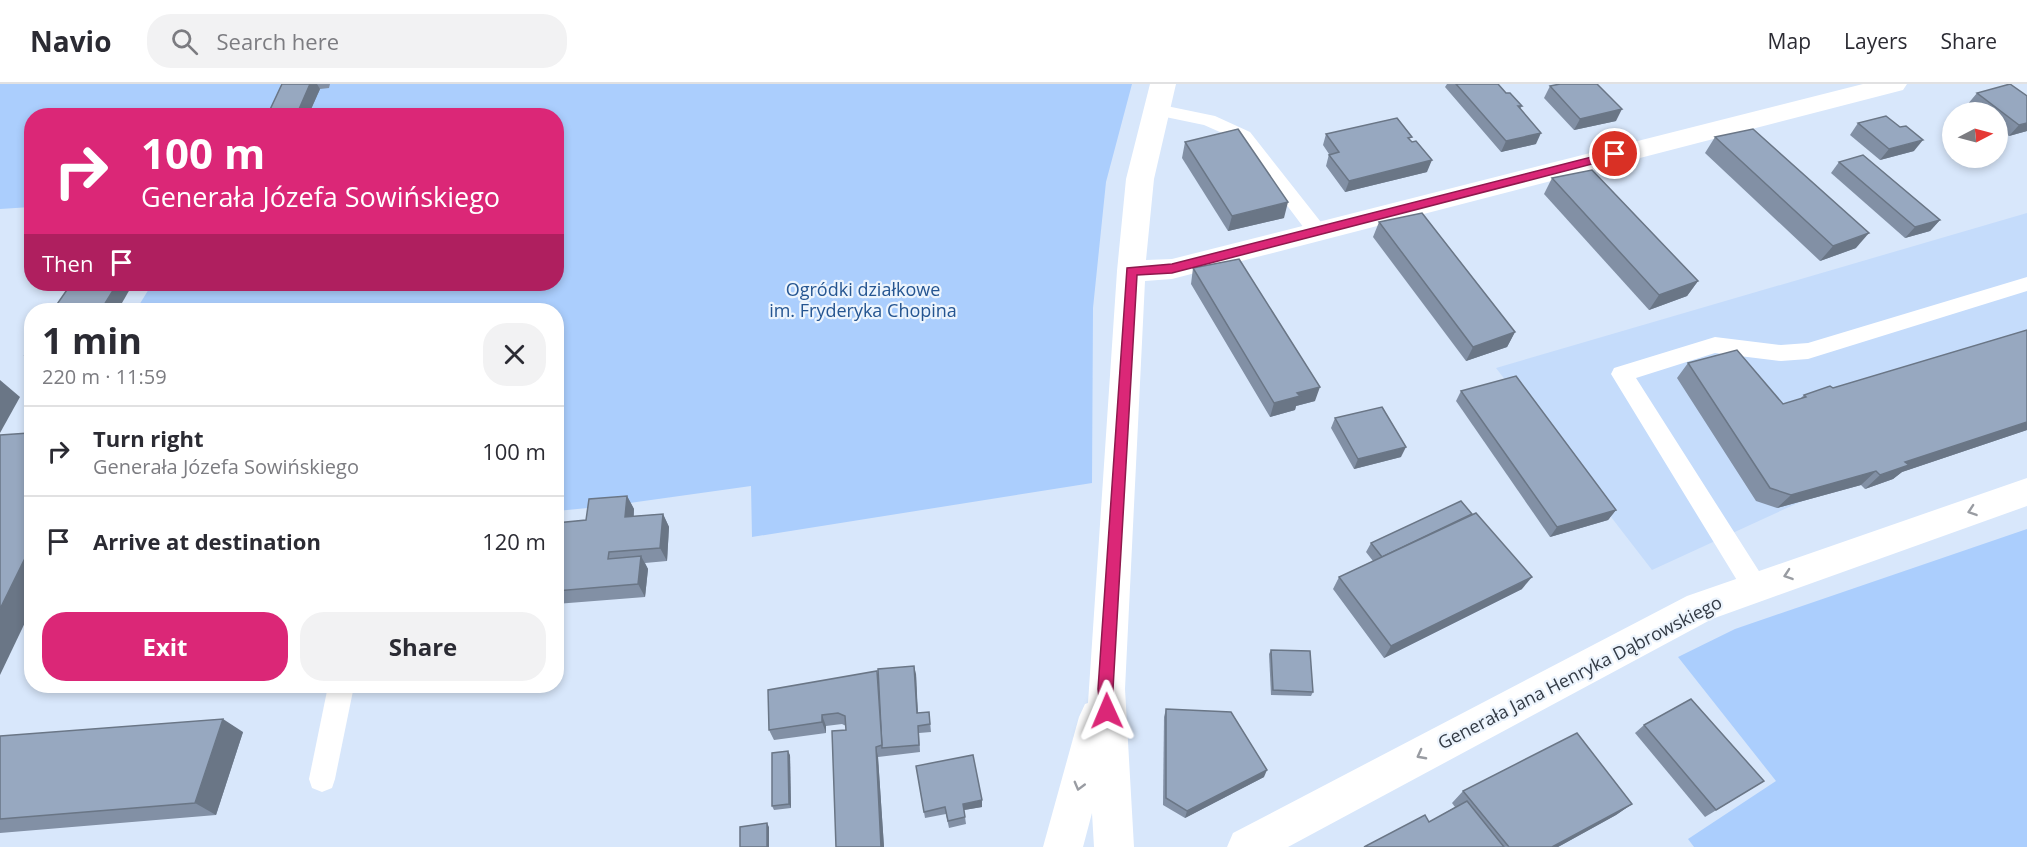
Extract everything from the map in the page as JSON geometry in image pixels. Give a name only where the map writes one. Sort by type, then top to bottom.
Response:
[{"type":"street","points":[[1131,271],[1172,269],[1894,84]]},
{"type":"street","points":[[1113,847],[1106,689],[1131,271],[1140,179],[1160,97]]},
{"type":"street","name":"Generała Jana Henryka Dąbrowskiego","points":[[1247,847],[1700,607],[2027,492]]},
{"type":"street","points":[[1063,847],[1106,689]]},
{"type":"lane","points":[[1160,97],[1244,136],[1317,231]]},
{"type":"lane","points":[[1755,587],[1622,374],[1715,345],[1781,353],[1808,351],[2027,284]]},
{"type":"lane","points":[[322,778],[340,693]]},
{"type":"shaded area","points":[[2027,213],[2027,428],[1800,502],[1652,570],[1496,368]]},
{"type":"green space","name":"Ogródki działkowe im. Fryderyka Chopina","points":[[0,84],[1132,84],[1106,182],[1093,308],[1092,483],[752,537],[751,486],[564,510],[564,303],[140,303],[148,291],[564,291],[564,108],[24,108],[24,207],[0,209]]},
{"type":"green space","points":[[2027,529],[2027,847],[1694,847],[1688,839],[1776,781],[1678,657],[1735,629]]},
{"type":"building","points":[[282,84],[310,84],[300,108],[271,108]]},
{"type":"building","points":[[1456,84],[1498,84],[1522,106],[1518,106],[1541,133],[1506,141]]},
{"type":"building","points":[[1597,84],[1622,109],[1580,119],[1550,86]]},
{"type":"building","points":[[2010,84],[2027,96],[2027,123],[2019,125],[2008,117],[2008,102],[1989,102],[1977,93]]},
{"type":"building","points":[[1886,116],[1900,127],[1906,126],[1923,140],[1889,149],[1858,123]]},
{"type":"building","points":[[1397,118],[1412,137],[1408,138],[1412,142],[1416,141],[1432,160],[1349,181],[1329,155],[1339,152],[1326,134]]},
{"type":"building","points":[[1238,129],[1288,202],[1232,216],[1185,142]]},
{"type":"building","points":[[1753,129],[1869,233],[1833,246],[1715,137]]},
{"type":"building","points":[[1863,155],[1940,220],[1915,227],[1839,162]]},
{"type":"building","points":[[1592,170],[1698,281],[1659,295],[1552,178]]},
{"type":"building","points":[[1422,213],[1515,332],[1473,347],[1379,222]]},
{"type":"building","points":[[1239,259],[1320,387],[1297,393],[1300,396],[1274,403],[1193,268]]},
{"type":"building","points":[[66,291],[113,291],[105,303],[58,303]]},
{"type":"building","points":[[2027,330],[2027,422],[1905,462],[1909,465],[1880,475],[1876,471],[1791,495],[1770,488],[1688,363],[1737,350],[1783,404],[1830,386],[1833,388]]},
{"type":"building","points":[[1516,376],[1616,510],[1557,527],[1461,391]]},
{"type":"building","points":[[1382,407],[1406,447],[1358,459],[1335,418]]},
{"type":"building","points":[[24,433],[24,560],[0,609],[0,435]]},
{"type":"building","points":[[627,496],[625,517],[663,514],[660,548],[609,552],[608,559],[641,556],[638,584],[564,590],[564,522],[586,520],[589,499]]},
{"type":"building","points":[[1461,501],[1472,514],[1382,557],[1371,543]]},
{"type":"building","points":[[1476,513],[1532,577],[1391,646],[1339,577]]},
{"type":"building","points":[[1271,650],[1310,651],[1313,692],[1273,690]]},
{"type":"building","points":[[914,666],[917,713],[929,712],[930,724],[918,726],[919,745],[882,748],[878,669]]},
{"type":"building","points":[[877,671],[882,745],[876,747],[881,847],[836,847],[832,731],[846,730],[845,716],[838,713],[822,715],[822,722],[769,730],[768,690]]},
{"type":"building","points":[[1691,699],[1764,781],[1716,810],[1644,725]]},
{"type":"building","points":[[1166,709],[1231,712],[1267,770],[1187,811],[1166,798]]},
{"type":"building","points":[[223,719],[195,803],[0,819],[0,736]]},
{"type":"building","points":[[1577,733],[1632,804],[1552,847],[1509,847],[1463,791]]},
{"type":"building","points":[[788,751],[789,804],[772,806],[772,753]]},
{"type":"building","points":[[973,755],[982,800],[963,804],[965,817],[948,821],[945,807],[924,812],[916,766]]},
{"type":"building","points":[[1467,801],[1504,847],[1364,847],[1425,815],[1429,822]]},
{"type":"building","points":[[767,823],[767,847],[740,847],[740,827]]},
{"type":"route","points":[[1107,711],[1106,689],[1131,271],[1172,269],[1615,154]]}]
